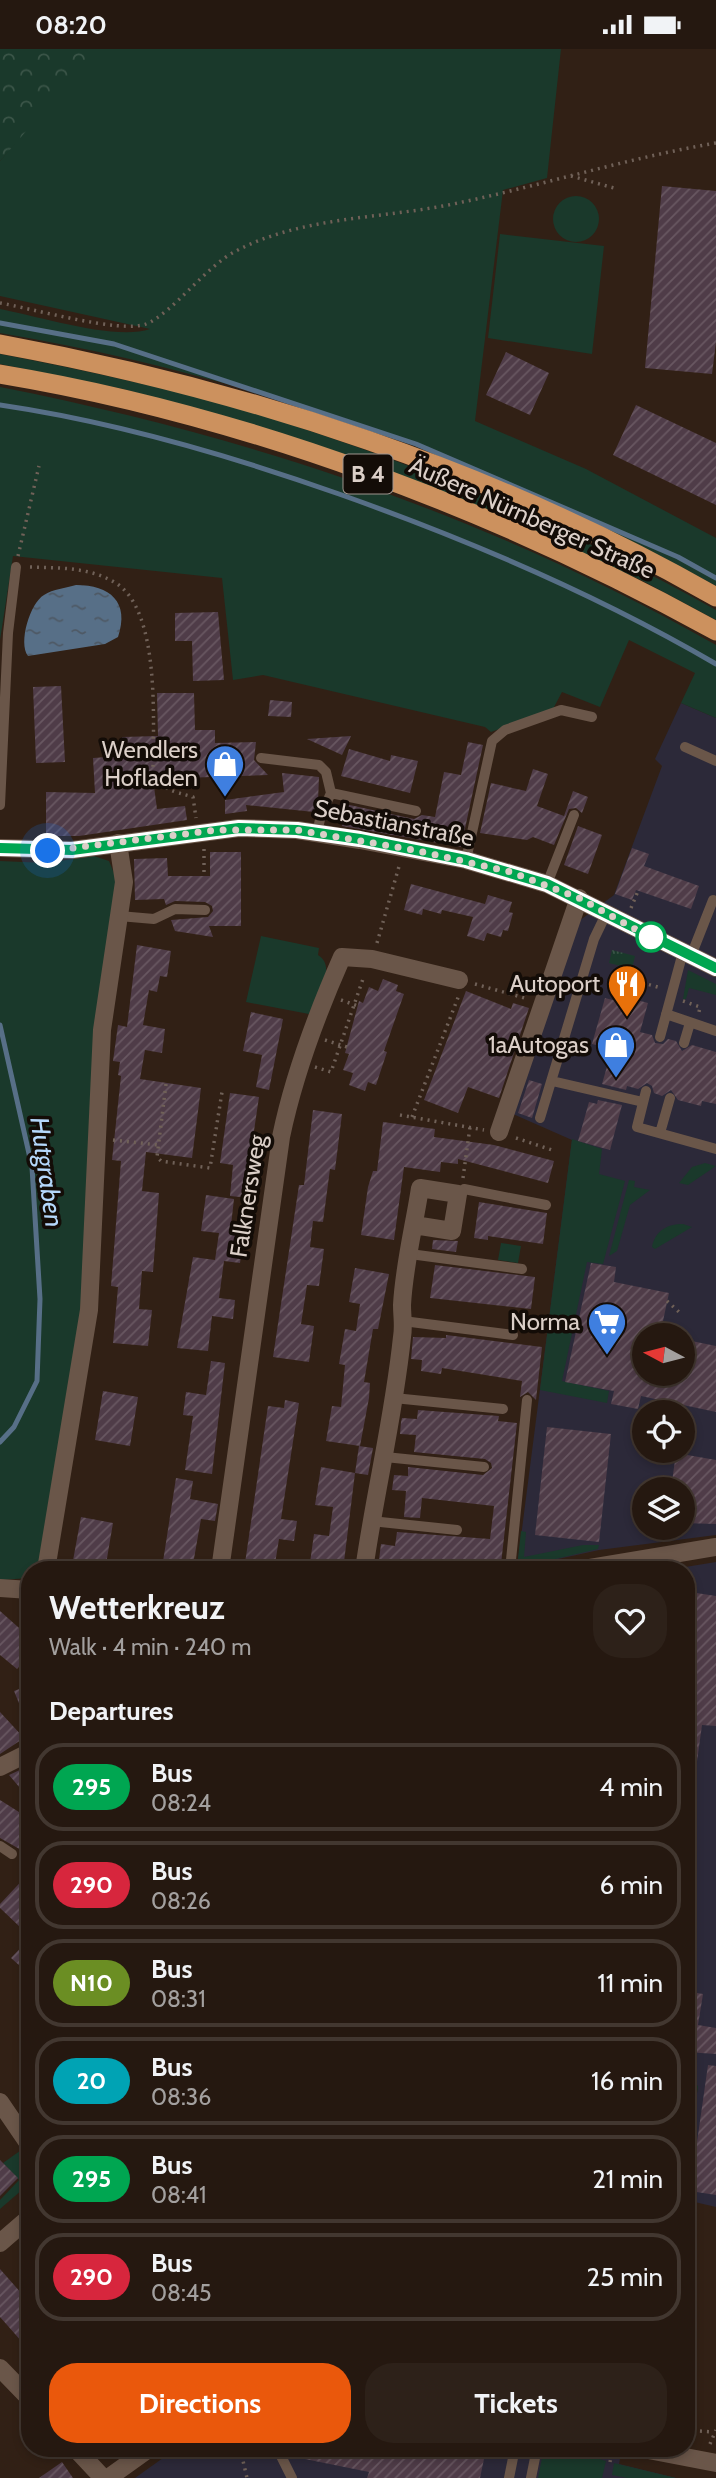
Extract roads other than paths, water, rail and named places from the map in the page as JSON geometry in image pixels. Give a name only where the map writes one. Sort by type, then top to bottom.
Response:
[{"type":"highway","name":"Äußere Nürnberger Straße","points":[[0,344],[98,362],[191,385],[333,429],[538,509],[716,597]]},
{"type":"highway","name":"Äußere Nürnberger Straße","points":[[0,374],[122,400],[220,425],[369,474],[542,544],[716,631]]},
{"type":"street","name":"Sebastianstraße","points":[[0,848],[48,851],[118,843],[195,840],[264,828],[317,833],[466,860],[547,884],[716,968]]},
{"type":"street","points":[[47,1561],[89,1310],[102,1030],[124,882],[118,843]]},
{"type":"street","points":[[499,1132],[579,898]]},
{"type":"street","name":"Falknersweg","points":[[221,1561],[281,1137],[295,1077],[313,1026],[342,957],[372,960],[462,981]]},
{"type":"street","points":[[365,1561],[394,1398],[403,1321],[402,1305],[414,1225],[420,1188],[459,1192],[452,1231],[414,1225]]},
{"type":"street","points":[[611,1561],[641,1553],[716,1548]]},
{"type":"street","points":[[0,1588],[21,1589]]},
{"type":"street","points":[[0,1767],[21,1756]]},
{"type":"street","points":[[0,2102],[21,2133]]},
{"type":"street","points":[[0,2243],[21,2225]]},
{"type":"street","points":[[0,2368],[21,2390]]},
{"type":"street","points":[[84,2457],[106,2478],[137,2457]]},
{"type":"street","points":[[685,2457],[716,2463]]},
{"type":"lane","points":[[0,805],[8,633],[16,567]]},
{"type":"lane","points":[[466,860],[492,741],[505,730],[561,710],[592,717]]},
{"type":"lane","points":[[685,747],[716,761]]},
{"type":"lane","points":[[261,758],[319,765],[326,772],[331,793],[321,815],[317,833]]},
{"type":"lane","points":[[331,793],[416,811]]},
{"type":"lane","points":[[547,884],[574,814]]},
{"type":"lane","points":[[660,1037],[687,954],[713,900]]},
{"type":"lane","points":[[119,916],[154,919],[175,909],[205,910]]},
{"type":"lane","points":[[540,1118],[594,939],[607,912]]},
{"type":"lane","points":[[666,1014],[716,1031]]},
{"type":"lane","points":[[684,1043],[690,1023]]},
{"type":"lane","points":[[552,1081],[644,1097],[637,1127],[716,1149]]},
{"type":"lane","points":[[660,1133],[670,1098]]},
{"type":"lane","points":[[459,1192],[546,1205]]},
{"type":"lane","points":[[410,1254],[522,1269]]},
{"type":"lane","points":[[403,1321],[513,1335]]},
{"type":"lane","points":[[394,1398],[503,1409]]},
{"type":"lane","points":[[511,1561],[527,1400]]},
{"type":"lane","points":[[385,1457],[484,1467]]},
{"type":"lane","points":[[371,1521],[457,1530]]},
{"type":"lane","points":[[0,1846],[12,1854]]},
{"type":"lane","points":[[282,2457],[292,2478]]},
{"type":"lane","points":[[509,2478],[513,2457]]},
{"type":"lane","points":[[531,2478],[535,2457]]},
{"type":"water","points":[[76,585],[99,588],[114,598],[121,614],[118,637],[105,644],[28,656],[25,650],[25,633],[34,606],[48,593]]},
{"type":"waterway","points":[[0,323],[114,344],[416,444],[678,557],[716,578]]},
{"type":"waterway","points":[[0,405],[172,441],[339,494],[436,530],[531,570],[625,614],[716,664]]},
{"type":"waterway","name":"Hutgraben","points":[[0,1025],[32,1167],[40,1299],[37,1381],[14,1427],[0,1442]]},
{"type":"place","name":"Wendlers Hofladen","points":[[225,798]]},
{"type":"place","name":"Autoport","points":[[627,1018]]},
{"type":"place","name":"1aAutogas","points":[[616,1079]]},
{"type":"place","name":"Norma","points":[[607,1356]]}]
